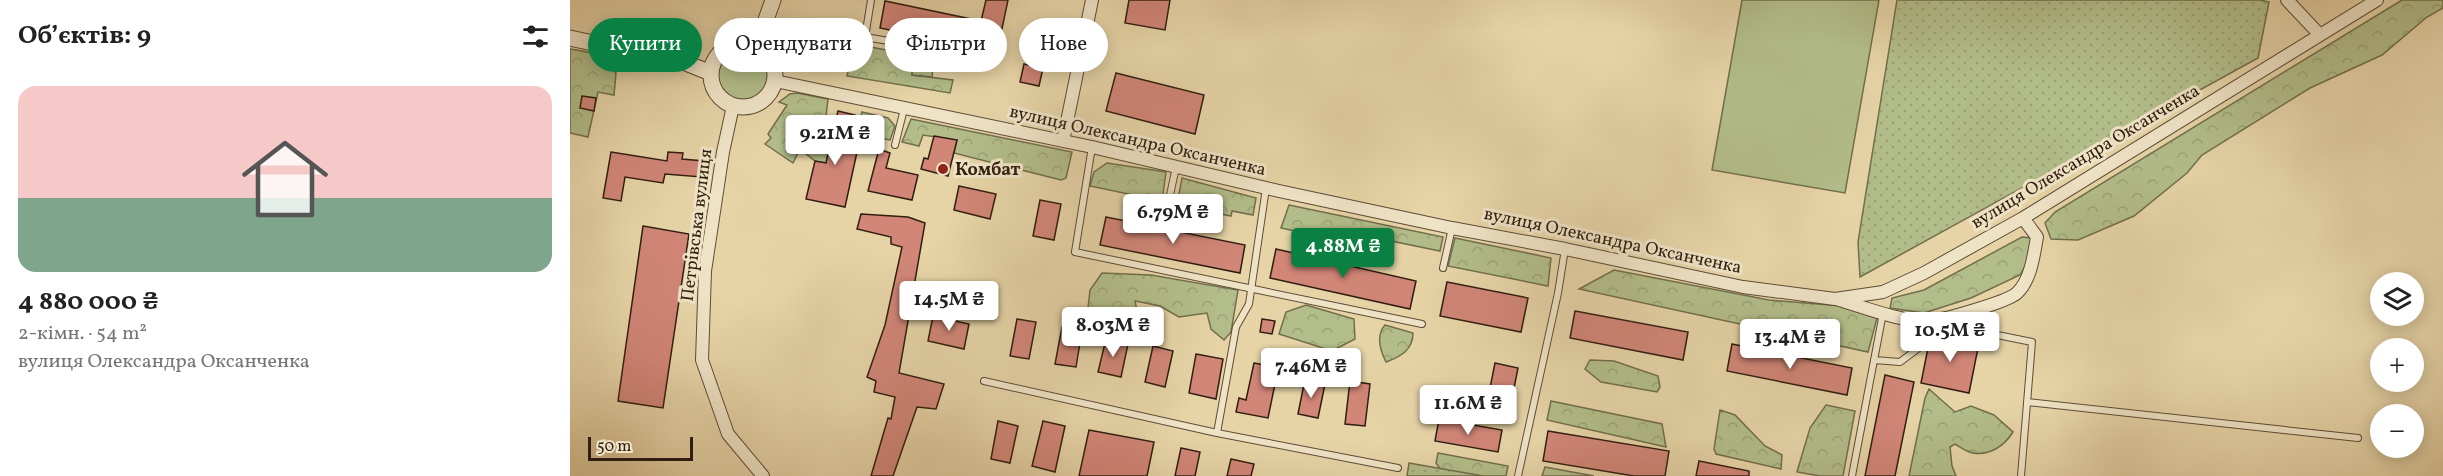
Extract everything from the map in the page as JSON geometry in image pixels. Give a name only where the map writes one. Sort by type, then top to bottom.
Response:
[{"type":"street","points":[[767,18],[773,0]]},
{"type":"street","points":[[1063,141],[1092,0]]},
{"type":"street","points":[[2287,0],[2320,35]]},
{"type":"street","name":"вулиця Олександра Оксанченка","points":[[775,81],[1092,147],[1266,188],[1452,228],[1565,249],[1743,287],[1835,299],[1883,292],[1924,273],[2023,218],[2377,0]]},
{"type":"street","points":[[570,38],[686,63],[711,73]]},
{"type":"street","points":[[714,66],[711,73],[716,93],[733,106],[755,105],[764,100],[775,81],[775,72]]},
{"type":"street","name":"Петрівська вулиця","points":[[733,106],[723,153],[705,271],[702,360],[728,435],[763,476]]},
{"type":"street","points":[[1835,299],[1928,321],[1971,312],[2017,293],[2033,264],[2037,237],[2023,218]]},
{"type":"lane","points":[[871,0],[865,37],[885,40]]},
{"type":"lane","points":[[895,145],[904,109]]},
{"type":"lane","points":[[1092,147],[1075,252],[1422,324]]},
{"type":"lane","points":[[1167,209],[1176,167]]},
{"type":"lane","points":[[1217,433],[1236,327],[1249,304],[1266,188]]},
{"type":"lane","points":[[1443,268],[1452,228]]},
{"type":"lane","points":[[1518,476],[1558,293],[1565,249]]},
{"type":"lane","points":[[1852,476],[1883,312]]},
{"type":"lane","points":[[1874,360],[1900,362],[1920,348],[1928,321],[2032,342],[2020,476]]},
{"type":"lane","points":[[984,381],[1217,433],[1398,468]]},
{"type":"lane","points":[[2027,402],[2358,438]]},
{"type":"green space","points":[[1742,0],[1879,0],[1845,193],[1712,170]]},
{"type":"green space","points":[[1897,0],[2260,0],[2269,2],[2258,58],[1860,277],[1858,242]]},
{"type":"green space","points":[[2402,0],[2443,0],[2443,8],[2427,17],[2382,55],[2310,88],[2202,155],[2187,173],[2134,216],[2078,240],[2051,239],[2045,223],[2055,212]]},
{"type":"green space","points":[[873,47],[885,50],[885,72],[912,72],[912,75],[953,80],[950,93],[847,76],[848,72],[873,72]]},
{"type":"green space","points":[[570,49],[588,52],[588,72],[616,73],[614,95],[598,92],[588,137],[570,133]]},
{"type":"green space","points":[[714,61],[714,72],[775,72],[775,81],[770,93],[761,102],[749,107],[737,107],[725,102],[716,93],[711,81]]},
{"type":"green space","points":[[912,72],[932,72],[932,77],[912,75]]},
{"type":"green space","points":[[797,93],[828,99],[824,133],[832,135],[826,163],[815,161],[800,149],[793,163],[765,144],[771,138],[768,134],[787,105],[779,102],[790,94]]},
{"type":"green space","points":[[862,112],[888,118],[895,126],[890,140],[879,138],[860,120]]},
{"type":"green space","points":[[911,119],[1072,152],[1066,178],[1061,180],[954,153],[957,140],[923,135],[919,146],[902,142]]},
{"type":"green space","points":[[1107,163],[1166,172],[1162,201],[1090,186],[1094,172]]},
{"type":"green space","points":[[1182,178],[1256,198],[1253,215],[1232,211],[1231,216],[1177,205]]},
{"type":"green space","points":[[1289,205],[1443,237],[1440,251],[1367,236],[1358,245],[1281,228]]},
{"type":"green space","points":[[2022,237],[2031,238],[2028,261],[2020,275],[1971,298],[1924,313],[1890,308],[1892,298],[1924,290]]},
{"type":"green space","points":[[1455,238],[1551,258],[1548,286],[1448,266]]},
{"type":"green space","points":[[1614,270],[1769,300],[1842,306],[1877,318],[1868,352],[1579,289]]},
{"type":"green space","points":[[1102,273],[1151,275],[1238,290],[1231,332],[1224,340],[1211,329],[1207,313],[1179,317],[1160,306],[1135,301],[1142,335],[1087,317],[1090,290]]},
{"type":"green space","points":[[1306,305],[1354,319],[1355,339],[1332,351],[1279,334],[1286,312]]},
{"type":"green space","points":[[1385,325],[1413,333],[1411,344],[1405,352],[1386,362],[1380,343],[1382,329]]},
{"type":"green space","points":[[1590,360],[1614,361],[1658,376],[1660,387],[1657,392],[1601,382],[1585,369]]},
{"type":"green space","points":[[1929,389],[1955,412],[1971,406],[1994,415],[2013,432],[2001,445],[1985,453],[1971,452],[1955,444],[1950,447],[1952,466],[1956,476],[1909,476],[1925,398]]},
{"type":"green space","points":[[1551,401],[1662,424],[1666,447],[1547,420]]},
{"type":"green space","points":[[1826,405],[1855,411],[1843,476],[1820,476],[1797,472],[1810,428]]},
{"type":"green space","points":[[1720,410],[1735,415],[1765,446],[1782,455],[1781,469],[1716,454],[1714,449]]},
{"type":"green space","points":[[1438,453],[1508,466],[1506,476],[1463,476],[1443,473],[1436,463]]},
{"type":"green space","points":[[1409,463],[1483,476],[1407,476]]},
{"type":"green space","points":[[1545,467],[1594,476],[1542,476]]},
{"type":"building","points":[[986,0],[1008,0],[1004,18],[982,18]]},
{"type":"building","points":[[1129,0],[1170,0],[1165,30],[1125,23]]},
{"type":"building","points":[[885,1],[967,18],[885,18],[885,29],[880,28]]},
{"type":"building","points":[[1022,72],[1042,72],[1039,86],[1020,82]]},
{"type":"building","points":[[1116,73],[1204,95],[1195,134],[1106,111]]},
{"type":"building","points":[[582,96],[596,98],[594,111],[580,108]]},
{"type":"building","points":[[838,111],[855,115],[848,150],[857,152],[845,207],[806,199],[815,161],[826,163]]},
{"type":"building","points":[[934,136],[957,140],[948,176],[921,169],[924,158],[928,159]]},
{"type":"building","points":[[879,149],[890,153],[886,168],[918,175],[912,200],[868,191]]},
{"type":"building","points":[[611,152],[667,161],[668,152],[683,153],[682,159],[704,161],[702,177],[665,174],[663,183],[625,177],[621,201],[603,198]]},
{"type":"building","points":[[959,186],[996,194],[990,219],[954,210]]},
{"type":"building","points":[[1040,200],[1061,204],[1054,240],[1033,236]]},
{"type":"building","points":[[861,214],[908,217],[925,223],[899,373],[944,384],[936,409],[917,407],[893,476],[871,476],[888,418],[891,419],[895,397],[874,392],[876,381],[867,377],[885,325],[902,247],[891,244],[891,237],[857,229]]},
{"type":"building","points":[[1106,217],[1245,245],[1240,273],[1100,245]]},
{"type":"building","points":[[643,226],[689,234],[663,408],[618,401]]},
{"type":"building","points":[[1276,249],[1416,281],[1410,309],[1270,278]]},
{"type":"building","points":[[1447,282],[1528,298],[1521,332],[1440,316]]},
{"type":"building","points":[[1575,311],[1688,332],[1683,360],[1570,338]]},
{"type":"building","points":[[933,316],[969,324],[964,349],[928,341]]},
{"type":"building","points":[[1017,319],[1036,322],[1029,359],[1010,356]]},
{"type":"building","points":[[1262,319],[1275,321],[1272,334],[1260,332]]},
{"type":"building","points":[[1062,327],[1082,331],[1076,367],[1055,364]]},
{"type":"building","points":[[1931,333],[1979,343],[1969,393],[1921,383]]},
{"type":"building","points":[[1106,339],[1128,344],[1121,377],[1098,372]]},
{"type":"building","points":[[1732,344],[1852,368],[1847,395],[1727,371]]},
{"type":"building","points":[[1153,346],[1173,351],[1165,387],[1145,382]]},
{"type":"building","points":[[1196,354],[1223,359],[1216,399],[1189,393]]},
{"type":"building","points":[[1254,363],[1265,365],[1263,376],[1276,379],[1268,418],[1236,412],[1239,398],[1246,400]]},
{"type":"building","points":[[1495,363],[1518,368],[1511,403],[1488,398]]},
{"type":"building","points":[[1885,375],[1914,382],[1895,476],[1865,476]]},
{"type":"building","points":[[1305,379],[1325,384],[1318,418],[1298,414]]},
{"type":"building","points":[[1350,381],[1370,384],[1365,426],[1345,424]]},
{"type":"building","points":[[1439,419],[1502,430],[1498,452],[1435,441]]},
{"type":"building","points":[[998,421],[1018,426],[1010,463],[991,459]]},
{"type":"building","points":[[1043,421],[1065,426],[1055,472],[1032,466]]},
{"type":"building","points":[[1089,430],[1154,442],[1147,476],[1079,476]]},
{"type":"building","points":[[1548,431],[1669,451],[1665,476],[1634,476],[1543,461]]},
{"type":"building","points":[[1181,448],[1200,452],[1195,476],[1175,476]]},
{"type":"building","points":[[1231,459],[1254,464],[1251,476],[1227,476]]},
{"type":"building","points":[[1699,461],[1749,471],[1749,476],[1696,476]]},
{"type":"place","name":"Комбат","points":[[943,169]]}]
